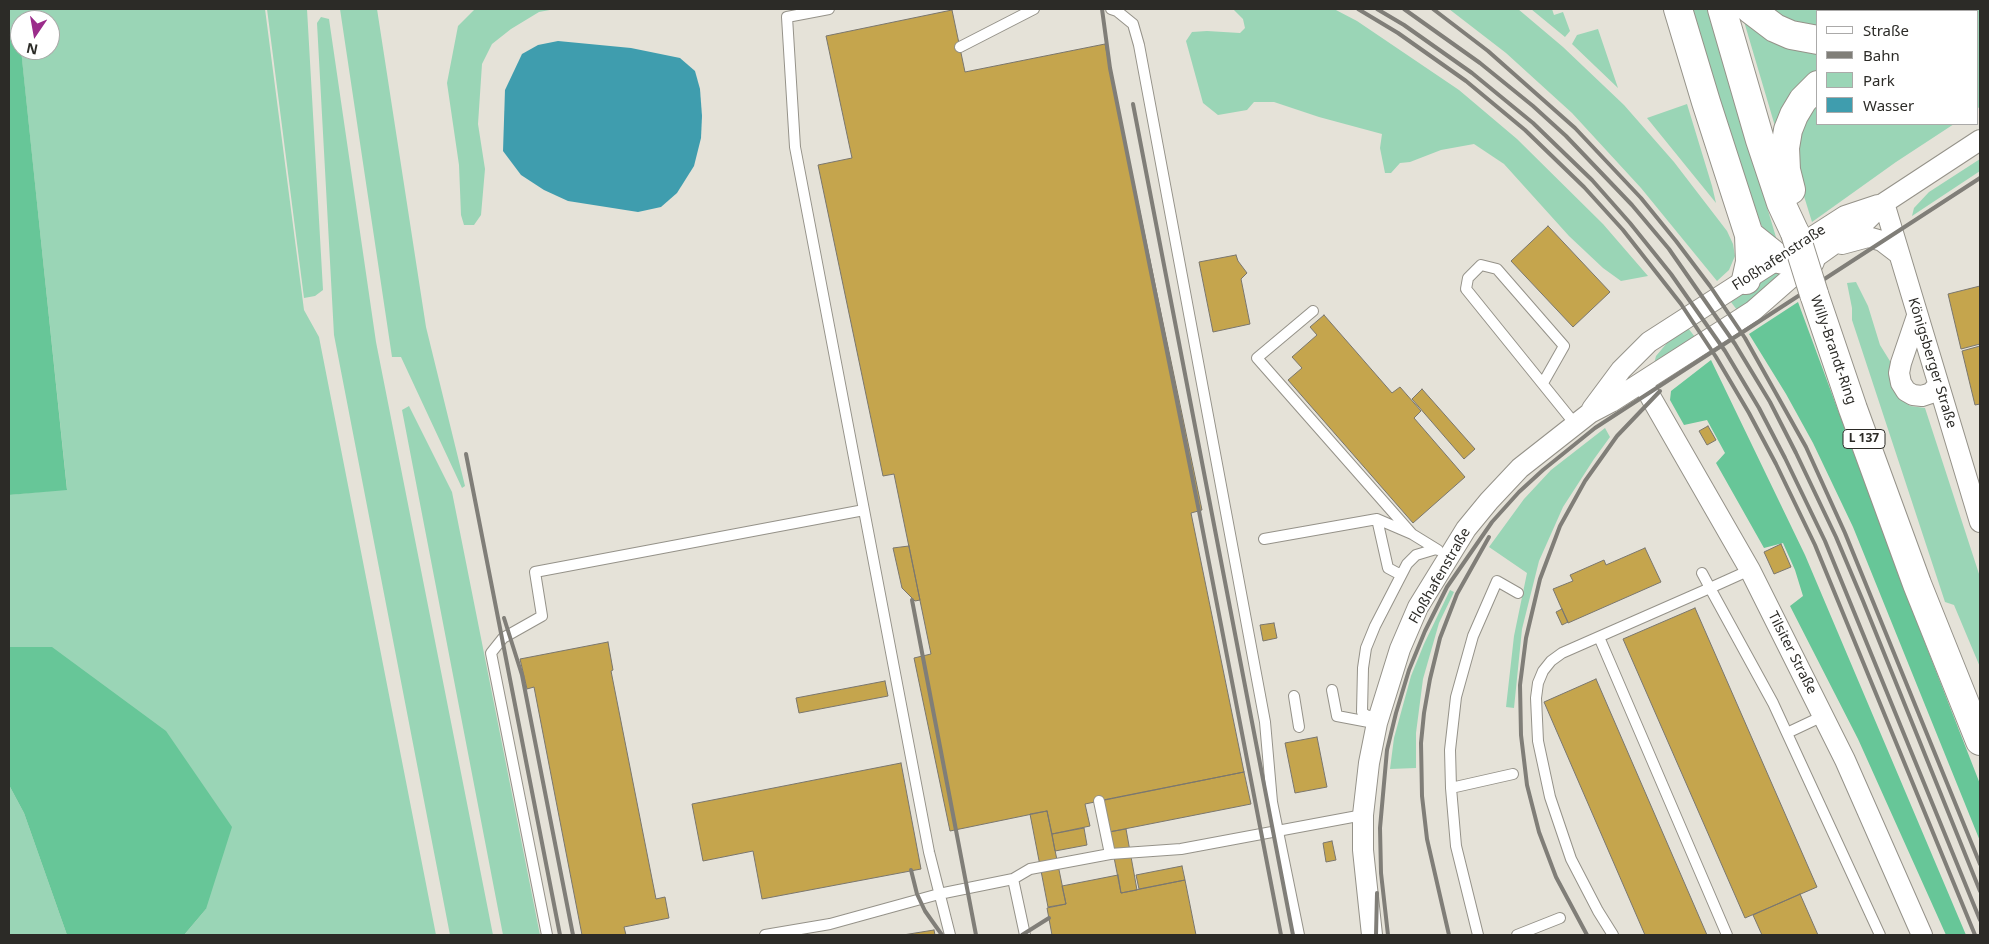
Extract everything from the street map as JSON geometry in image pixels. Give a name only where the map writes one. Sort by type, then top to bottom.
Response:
[{"type":"main road","points":[[1678,9],[1749,235],[1750,262],[1746,280]]},
{"type":"main road","name":"Willy-Brandt-Ring","points":[[1722,9],[1760,140],[1781,202],[1795,233],[1853,409],[1917,584],[1980,741]]},
{"type":"main road","points":[[1750,9],[1776,28],[1791,35],[1816,40]]},
{"type":"main road","points":[[1795,233],[1796,206],[1786,170],[1785,148],[1788,130],[1794,115],[1803,100],[1816,87]]},
{"type":"main road","points":[[1749,235],[1779,259],[1794,262],[1817,256]]},
{"type":"street","name":"Floßhafenstraße","points":[[1372,935],[1363,850],[1363,815],[1369,763],[1387,688],[1404,641],[1442,553],[1520,468],[1582,418],[1611,402],[1753,311],[1817,256],[1866,221],[1884,203],[1980,140]]},
{"type":"street","name":"Floßhafenstraße","points":[[1582,418],[1631,359],[1649,342],[1844,216],[1884,203]]},
{"type":"street","name":"Königsberger Straße","points":[[1884,203],[1980,522]]},
{"type":"street","name":"Floßhafenstraße","points":[[1817,256],[1850,240],[1868,237],[1882,241],[1899,254]]},
{"type":"street","points":[[1917,316],[1901,363],[1899,374],[1901,383],[1906,391],[1913,395],[1922,396],[1931,393],[1938,385]]},
{"type":"street","name":"Floßhafenstraße","points":[[1642,382],[1644,366],[1652,351],[1680,322]]},
{"type":"street","name":"Tilsiter Straße","points":[[1642,382],[1750,570],[1824,716],[1922,935]]},
{"type":"lane","points":[[829,9],[787,17],[795,147],[929,852],[950,935]]},
{"type":"lane","points":[[960,47],[1034,9]]},
{"type":"lane","points":[[1111,9],[1117,11],[1133,24],[1140,45],[1265,722],[1272,802],[1299,935]]},
{"type":"lane","points":[[1543,383],[1564,346],[1498,270],[1481,265],[1468,278],[1466,290],[1543,383],[1582,418]]},
{"type":"lane","points":[[1313,311],[1257,358],[1412,534]]},
{"type":"lane","points":[[547,935],[491,653],[503,638],[542,616],[535,572],[864,510]]},
{"type":"lane","points":[[1377,519],[1388,568],[1400,575]]},
{"type":"lane","points":[[1264,539],[1377,519],[1412,534],[1442,553]]},
{"type":"lane","points":[[1378,721],[1362,712],[1363,668],[1366,648],[1407,564],[1416,555],[1442,553]]},
{"type":"lane","points":[[1613,935],[1598,911],[1571,859],[1550,797],[1538,741],[1536,707],[1538,683],[1542,671],[1562,653],[1750,570]]},
{"type":"lane","points":[[1702,573],[1773,703],[1880,935]]},
{"type":"lane","points":[[1478,935],[1456,846],[1450,750],[1456,697],[1473,636],[1497,581],[1518,593]]},
{"type":"lane","points":[[1599,637],[1727,935]]},
{"type":"lane","points":[[1332,690],[1338,716],[1378,721]]},
{"type":"lane","points":[[1294,696],[1299,727]]},
{"type":"lane","points":[[1786,733],[1824,716]]},
{"type":"lane","points":[[1451,788],[1513,774]]},
{"type":"lane","points":[[1099,801],[1110,854]]},
{"type":"lane","points":[[765,935],[830,924],[939,894],[1013,880],[1030,869],[1110,854],[1181,849],[1363,815]]},
{"type":"lane","points":[[1013,880],[1025,935]]},
{"type":"lane","points":[[1517,935],[1560,918]]},
{"type":"green space","points":[[9,9],[265,9],[304,310],[319,337],[436,935],[184,935],[206,909],[52,648],[9,647],[9,495],[67,489],[22,60],[60,60],[60,10],[10,10],[9,32]]},
{"type":"green space","points":[[267,9],[307,9],[323,290],[315,296],[304,298]]},
{"type":"green space","points":[[340,9],[377,9],[426,327],[465,486],[462,488],[401,357],[392,357]]},
{"type":"green space","points":[[475,9],[555,9],[539,12],[511,29],[492,44],[482,64],[478,124],[485,169],[481,215],[474,225],[464,225],[461,215],[459,165],[447,83],[458,26]]},
{"type":"green space","points":[[1233,9],[1334,9],[1357,21],[1459,90],[1517,139],[1603,224],[1648,276],[1621,281],[1603,268],[1569,236],[1504,164],[1474,144],[1441,150],[1410,162],[1400,163],[1391,173],[1385,173],[1380,148],[1382,134],[1319,117],[1274,102],[1254,102],[1247,110],[1218,115],[1203,103],[1186,41],[1192,32],[1240,33],[1245,28],[1243,19]]},
{"type":"green space","points":[[1449,9],[1518,9],[1563,47],[1624,105],[1674,162],[1727,231],[1733,244],[1735,256],[1729,270],[1717,281],[1641,188],[1572,113],[1506,53]]},
{"type":"green space","points":[[1531,9],[1552,9],[1554,15],[1563,12],[1570,31],[1565,37]]},
{"type":"green space","points":[[1687,9],[1708,9],[1778,244],[1764,230],[1757,217],[1699,32]]},
{"type":"green space","points":[[1763,9],[1887,9],[1816,10],[1816,30],[1810,30]]},
{"type":"green space","points":[[1980,9],[1979,108],[1979,10],[1952,10]]},
{"type":"green space","points":[[321,17],[329,19],[376,342],[493,935],[450,935],[334,335],[317,23]]},
{"type":"green space","points":[[1743,18],[1816,44],[1816,82],[1777,133]]},
{"type":"green space","points":[[1598,29],[1618,88],[1572,44],[1577,35]]},
{"type":"green space","points":[[9,32],[10,60],[22,60],[67,490],[9,495]]},
{"type":"green space","points":[[1816,102],[1816,125],[1952,125],[1896,162],[1812,222],[1795,167],[1798,133]]},
{"type":"green space","points":[[1687,104],[1712,186],[1716,203],[1647,118]]},
{"type":"green space","points":[[1980,159],[1980,171],[1912,216],[1914,208],[1929,192]]},
{"type":"green space","points":[[1780,270],[1784,272],[1744,309],[1737,310],[1731,302]]},
{"type":"green space","points":[[1856,282],[1868,306],[1880,345],[1893,366],[1894,387],[1897,396],[1910,406],[1925,408],[1980,577],[1980,667],[1954,605],[1945,602],[1852,320],[1852,308],[1847,283]]},
{"type":"green space","points":[[1798,302],[1904,589],[1980,784],[1980,841],[1853,527],[1813,443],[1786,394],[1749,334]]},
{"type":"green space","points":[[1688,328],[1695,337],[1654,364],[1656,356],[1667,343]]},
{"type":"green space","points":[[1711,360],[1805,555],[1966,935],[1946,935],[1858,739],[1790,606],[1803,596],[1795,570],[1783,543],[1764,548],[1716,463],[1725,453],[1707,420],[1684,425],[1670,400],[1671,391]]},
{"type":"green space","points":[[409,406],[452,492],[540,935],[503,935],[402,410]]},
{"type":"green space","points":[[1605,428],[1610,437],[1563,507],[1539,561],[1522,629],[1514,708],[1506,707],[1514,636],[1527,573],[1489,547],[1524,499],[1551,470]]},
{"type":"green space","points":[[1450,590],[1454,592],[1439,623],[1423,679],[1416,733],[1416,768],[1390,769],[1394,738],[1411,676]]},
{"type":"green space","points":[[9,647],[52,647],[166,731],[232,827],[206,909],[184,935],[67,935],[24,813],[9,785]]},
{"type":"green space","points":[[9,785],[24,813],[67,935],[9,935]]},
{"type":"water","points":[[558,41],[631,48],[680,58],[695,71],[700,89],[702,116],[701,138],[694,166],[677,193],[661,207],[638,212],[568,201],[544,190],[521,175],[503,151],[505,90],[522,54],[538,45]]},
{"type":"building","points":[[952,10],[965,72],[1105,44],[1202,510],[1191,513],[1244,772],[1085,804],[1090,826],[1052,834],[1047,811],[950,831],[914,658],[931,654],[894,474],[883,476],[818,165],[852,158],[826,36]]},
{"type":"building","points":[[1548,226],[1610,292],[1573,327],[1511,261]]},
{"type":"building","points":[[1236,255],[1247,273],[1241,279],[1250,324],[1213,332],[1199,262]]},
{"type":"building","points":[[1980,286],[1980,344],[1961,349],[1948,294]]},
{"type":"building","points":[[1324,315],[1392,393],[1400,387],[1421,411],[1414,418],[1465,477],[1413,523],[1288,380],[1302,368],[1292,357],[1317,335],[1310,327]]},
{"type":"building","points":[[1980,346],[1980,404],[1975,405],[1962,351]]},
{"type":"building","points":[[1422,389],[1475,449],[1464,459],[1412,399]]},
{"type":"building","points":[[1708,426],[1716,440],[1707,445],[1699,431]]},
{"type":"building","points":[[1781,544],[1791,567],[1774,574],[1764,552]]},
{"type":"building","points":[[909,546],[920,600],[915,601],[902,588],[893,548]]},
{"type":"building","points":[[1645,548],[1661,582],[1568,623],[1553,589],[1573,581],[1570,575],[1604,560],[1606,565]]},
{"type":"building","points":[[1695,608],[1817,887],[1745,918],[1623,639]]},
{"type":"building","points":[[1562,609],[1568,622],[1562,625],[1556,612]]},
{"type":"building","points":[[1274,623],[1277,638],[1263,641],[1260,625]]},
{"type":"building","points":[[608,642],[613,670],[611,671],[656,899],[665,897],[669,918],[624,927],[626,935],[582,935],[534,687],[527,689],[520,659]]},
{"type":"building","points":[[1596,679],[1707,935],[1645,935],[1544,702]]},
{"type":"building","points":[[885,681],[888,696],[799,713],[796,698]]},
{"type":"building","points":[[1317,737],[1327,787],[1295,793],[1285,743]]},
{"type":"building","points":[[901,763],[921,869],[762,899],[753,851],[703,861],[692,804]]},
{"type":"building","points":[[1244,772],[1251,804],[1109,832],[1103,800]]},
{"type":"building","points":[[1047,811],[1066,904],[1048,907],[1030,814]]},
{"type":"building","points":[[1084,828],[1087,845],[1055,851],[1052,834]]},
{"type":"building","points":[[1126,829],[1137,890],[1121,893],[1109,832]]},
{"type":"building","points":[[1332,841],[1336,860],[1326,862],[1323,843]]},
{"type":"building","points":[[1182,866],[1185,880],[1139,889],[1136,875]]},
{"type":"building","points":[[1118,875],[1121,893],[1185,880],[1196,935],[1052,935],[1047,908],[1066,904],[1062,886]]},
{"type":"building","points":[[1800,894],[1818,935],[1762,935],[1753,915]]},
{"type":"building","points":[[934,930],[935,935],[903,935]]},
{"type":"railway","points":[[1102,9],[1110,68],[1199,511],[1281,935]]},
{"type":"railway","points":[[1358,9],[1398,33],[1466,81],[1525,130],[1584,187],[1623,230],[1681,304],[1716,357],[1749,413],[1815,545],[1975,935]]},
{"type":"railway","points":[[1377,9],[1404,25],[1472,73],[1533,123],[1592,180],[1671,274],[1725,351],[1759,408],[1825,541],[1980,920]]},
{"type":"railway","points":[[1404,9],[1480,63],[1533,106],[1566,136],[1632,205],[1669,249],[1735,344],[1770,402],[1836,537],[1980,891]]},
{"type":"railway","points":[[1433,9],[1488,51],[1575,128],[1641,198],[1676,241],[1710,286],[1745,338],[1806,447],[1845,533],[1980,864]]},
{"type":"railway","points":[[1133,104],[1293,935]]},
{"type":"railway","points":[[1388,935],[1381,873],[1380,828],[1387,750],[1396,713],[1409,670],[1425,631],[1447,587],[1492,522],[1519,492],[1543,470],[1595,428],[1980,178]]},
{"type":"railway","points":[[1587,935],[1556,877],[1539,832],[1527,785],[1521,735],[1520,685],[1526,638],[1540,579],[1560,526],[1585,481],[1617,436],[1660,391]]},
{"type":"railway","points":[[466,454],[560,935]]},
{"type":"railway","points":[[1449,935],[1427,839],[1422,796],[1421,743],[1424,713],[1440,638],[1457,594],[1489,537]]},
{"type":"railway","points":[[912,600],[976,935]]},
{"type":"railway","points":[[504,618],[522,675],[573,935]]},
{"type":"railway","points":[[911,870],[917,894],[925,911],[942,935]]},
{"type":"railway","points":[[1376,935],[1377,893]]},
{"type":"railway","points":[[1022,935],[1049,918]]}]
